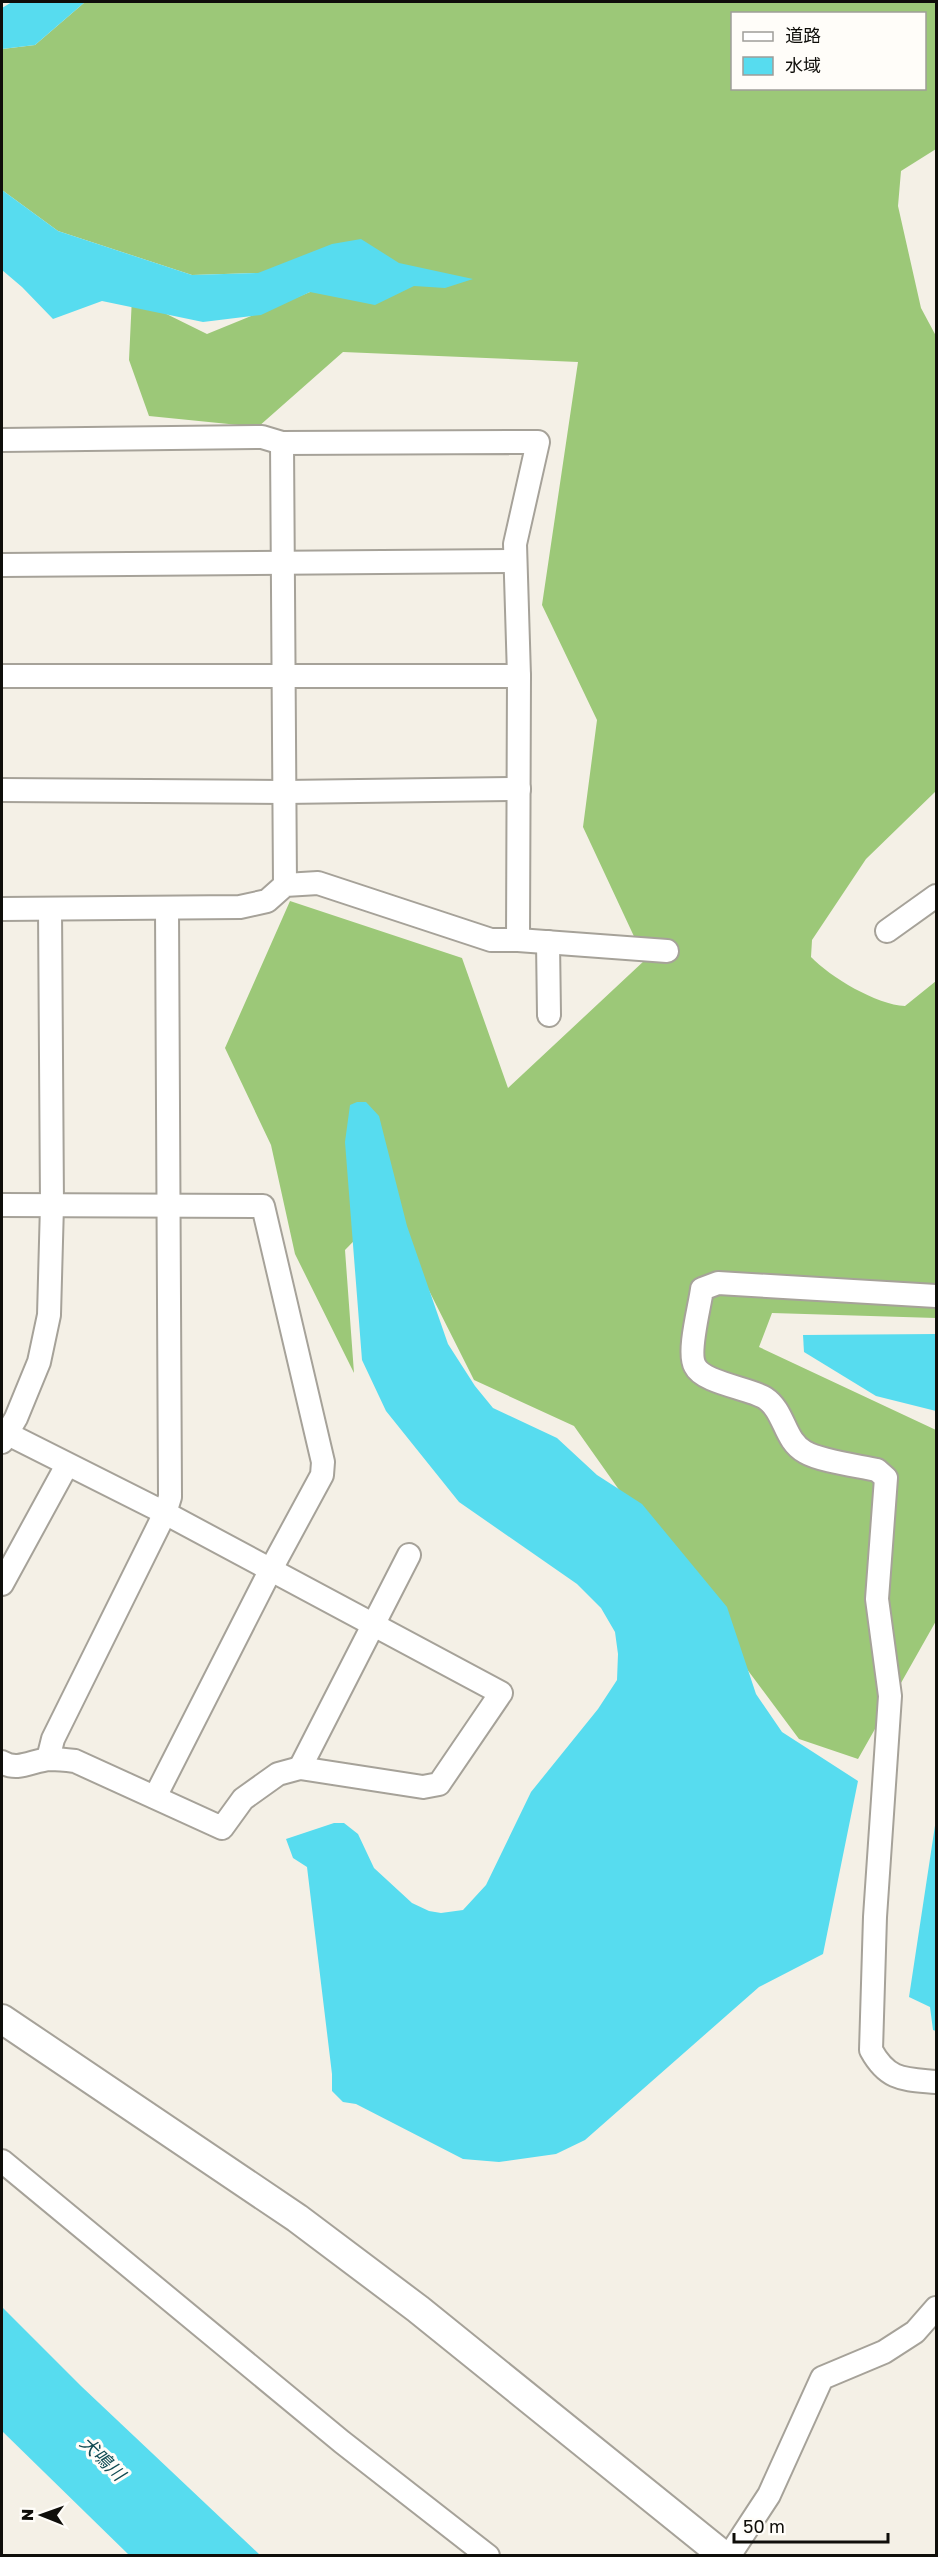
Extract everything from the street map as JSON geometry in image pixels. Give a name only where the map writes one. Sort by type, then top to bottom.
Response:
[{"type":"street","points":[[2,434],[262,437],[282,443],[538,442],[515,544],[519,675],[518,940]]},
{"type":"street","points":[[282,443],[285,885]]},
{"type":"street","points":[[2,565],[515,561]]},
{"type":"street","points":[[2,676],[519,675]]},
{"type":"street","points":[[2,790],[284,792],[519,789]]},
{"type":"street","points":[[2,909],[240,907],[267,901],[285,885],[318,883],[491,940],[667,951]]},
{"type":"street","points":[[887,931],[921,904],[936,896]]},
{"type":"street","points":[[2,1762],[7,1766],[24,1766],[48,1759],[75,1761],[222,1828],[243,1799],[278,1774],[300,1768],[423,1787],[439,1784],[501,1693],[165,1513],[3,1436],[39,1362],[49,1315],[52,1205],[50,909]]},
{"type":"street","points":[[48,1759],[53,1739],[165,1513],[170,1497],[167,909]]},
{"type":"street","points":[[548,942],[549,1015]]},
{"type":"street","points":[[2,1205],[263,1206],[322,1462],[322,1475],[270,1571],[155,1797]]},
{"type":"street","points":[[936,1296],[718,1282],[702,1289],[692,1354],[695,1367],[704,1375],[764,1397],[776,1406],[795,1444],[806,1453],[877,1470],[886,1478],[877,1599],[890,1696],[874,1917],[870,2050],[880,2067],[903,2079],[936,2082]]},
{"type":"street","points":[[2,1584],[67,1465]]},
{"type":"street","points":[[300,1768],[410,1555]]},
{"type":"street","points":[[2,2019],[297,2218],[418,2309],[724,2556]]},
{"type":"street","points":[[2,2161],[342,2442],[488,2556]]},
{"type":"street","points":[[729,2556],[769,2495],[822,2378],[892,2347],[915,2332],[936,2308]]},
{"type":"green space","points":[[85,2],[936,2],[936,149],[901,171],[898,206],[921,308],[936,336],[936,791],[866,859],[812,940],[811,957],[855,989],[881,1001],[894,1004],[905,1006],[936,981],[936,1318],[772,1313],[759,1347],[936,1430],[936,1621],[858,1759],[799,1739],[723,1637],[574,1426],[474,1380],[387,1207],[345,1250],[354,1373],[295,1254],[271,1145],[225,1048],[290,901],[462,958],[508,1088],[645,960],[583,827],[597,720],[542,605],[578,362],[343,352],[258,427],[149,416],[129,360],[132,297],[207,334],[310,292],[258,273],[192,275],[58,231],[2,190],[2,49],[35,45]]},
{"type":"water","points":[[12,2],[85,2],[35,45],[2,49],[2,8]]},
{"type":"water","points":[[2,190],[58,231],[192,275],[258,273],[332,244],[361,239],[399,263],[473,279],[445,288],[414,286],[375,305],[310,292],[261,315],[203,322],[102,301],[53,319],[2,270]]},
{"type":"water","points":[[366,1102],[379,1116],[407,1226],[448,1344],[475,1386],[493,1408],[557,1438],[597,1475],[642,1504],[727,1607],[756,1694],[782,1732],[858,1781],[823,1954],[759,1987],[585,2140],[556,2154],[499,2162],[463,2159],[356,2104],[343,2102],[332,2091],[332,2074],[307,1867],[293,1858],[286,1839],[334,1823],[344,1823],[358,1834],[374,1868],[412,1903],[429,1911],[441,1913],[463,1910],[486,1885],[531,1792],[598,1709],[617,1680],[618,1654],[615,1632],[601,1608],[577,1584],[459,1502],[386,1411],[362,1360],[345,1142],[350,1105]]},
{"type":"water","points":[[936,1334],[936,1411],[876,1396],[804,1352],[803,1335]]},
{"type":"water","points":[[936,1819],[936,2031],[933,2030],[930,2007],[909,1997]]},
{"type":"water","name":"犬鳴川","points":[[2,2307],[81,2386],[260,2555],[129,2555],[2,2431]]}]
